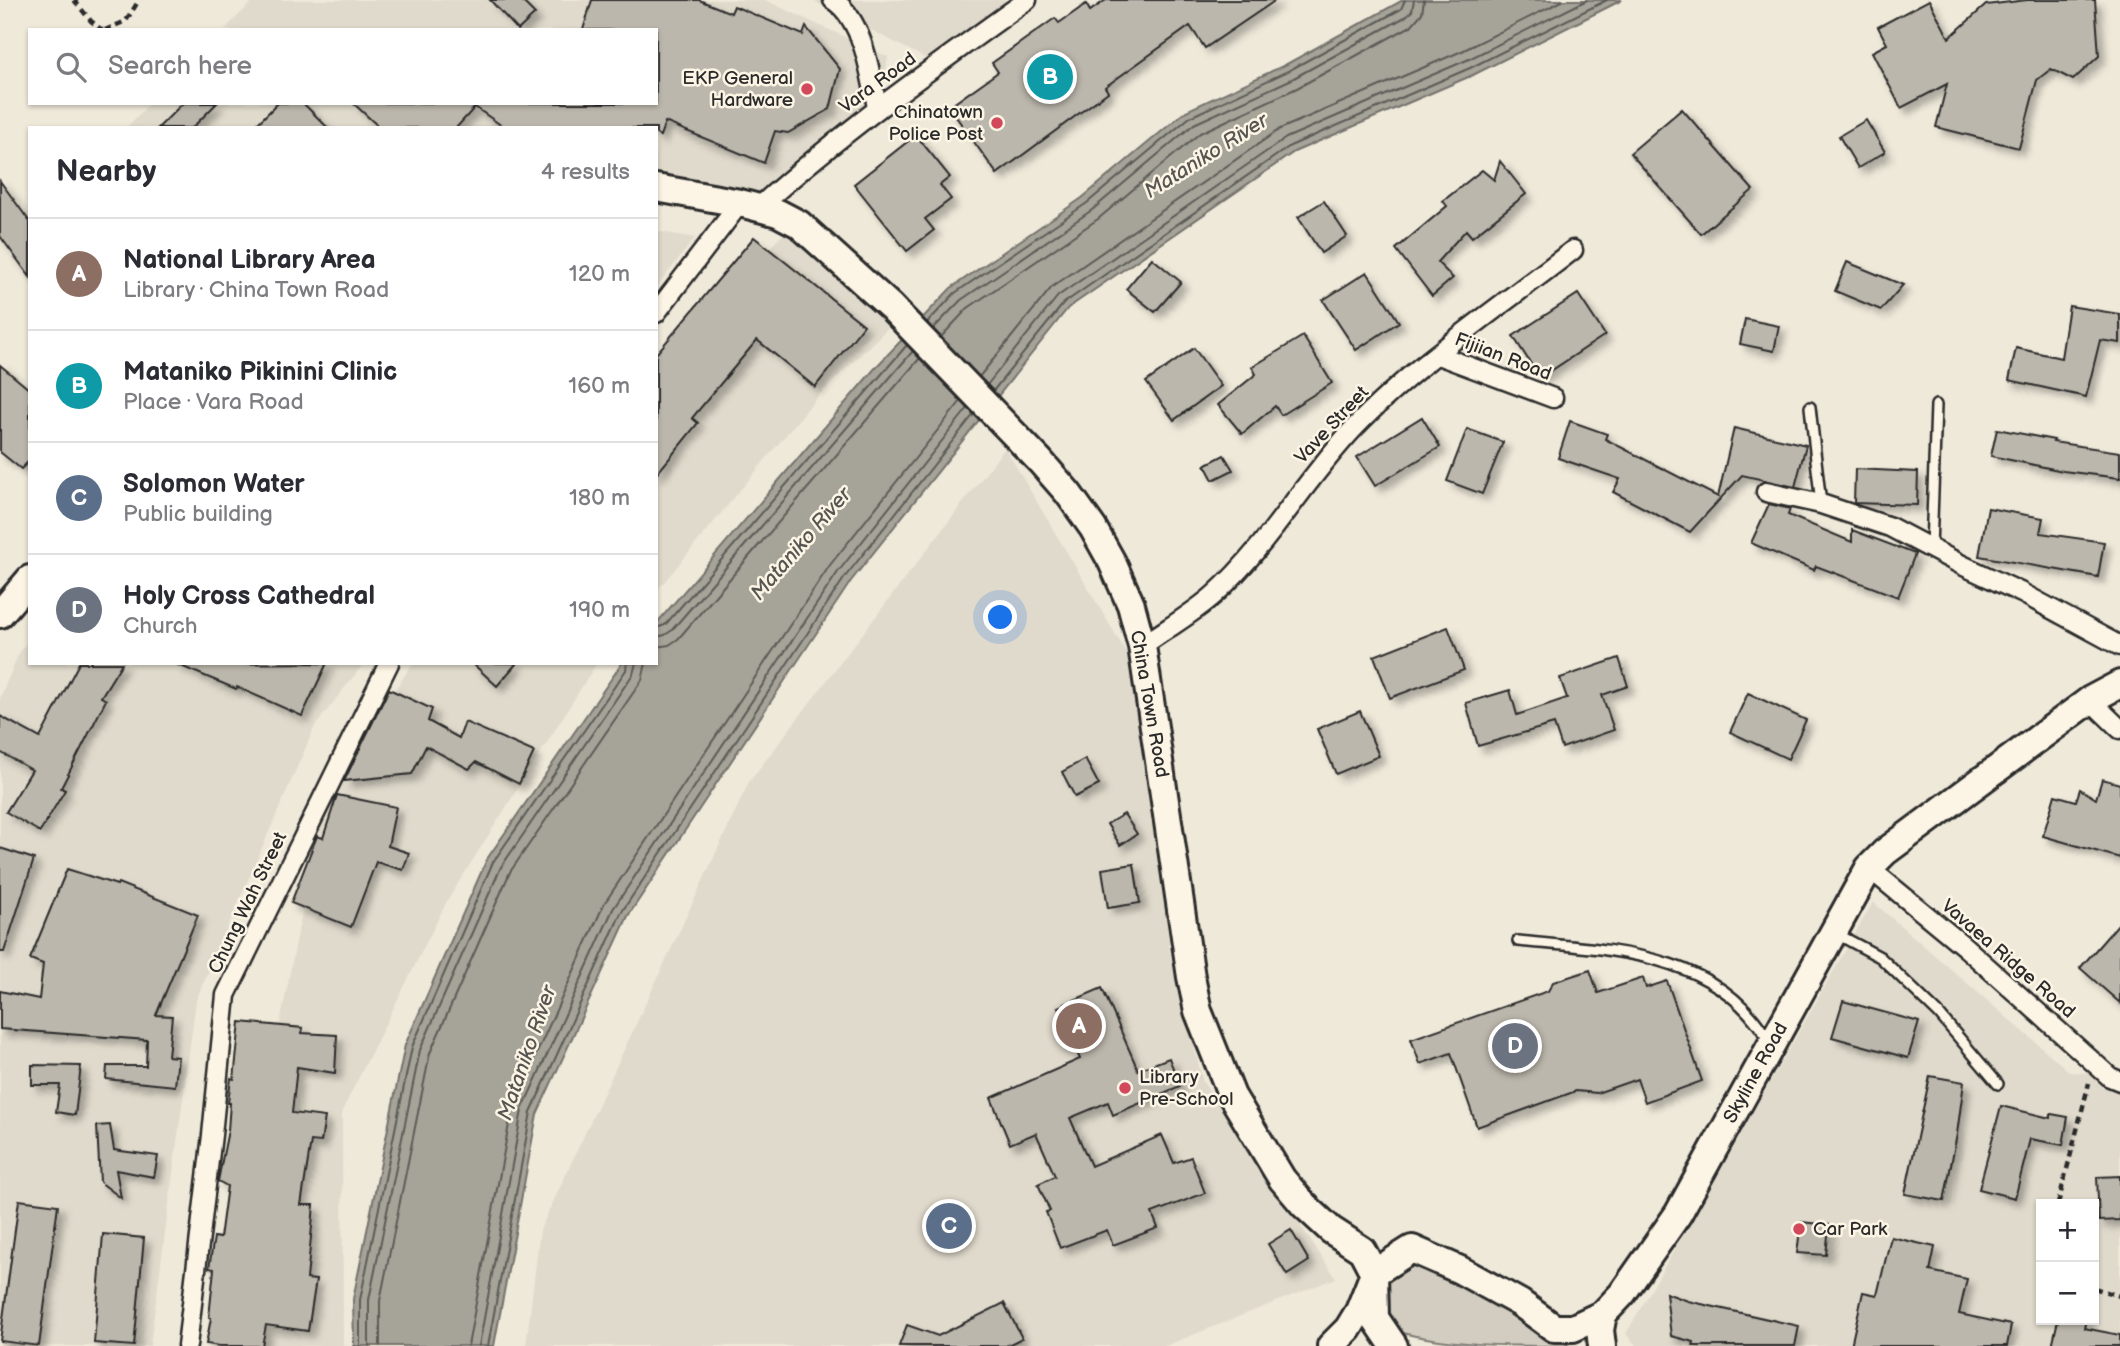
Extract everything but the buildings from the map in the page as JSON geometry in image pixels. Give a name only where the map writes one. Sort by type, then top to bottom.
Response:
[{"type":"street","points":[[833,0],[848,14],[867,57],[877,108]]},
{"type":"street","name":"Vara Road","points":[[750,205],[877,108],[1027,0]]},
{"type":"street","name":"China Town Road","points":[[658,188],[750,205],[778,213],[799,224],[891,307],[1068,493],[1099,540],[1131,605],[1142,646],[1191,977],[1198,1011],[1213,1052],[1232,1096],[1282,1179],[1304,1205],[1331,1230],[1362,1250],[1374,1273]]},
{"type":"street","points":[[658,311],[750,205]]},
{"type":"street","name":"Vave Street","points":[[1142,646],[1215,594],[1249,557],[1354,428],[1399,385],[1573,250]]},
{"type":"street","name":"Fijiian Road","points":[[1438,355],[1553,398]]},
{"type":"street","points":[[1766,492],[1821,504],[1890,527],[2120,646]]},
{"type":"street","points":[[0,614],[28,581]]},
{"type":"street","name":"Chung Wah Street","points":[[187,1346],[226,995],[387,665]]},
{"type":"street","name":"Skyline Road","points":[[1374,1273],[1412,1250],[1472,1277],[1520,1303],[1554,1328],[1573,1328],[1603,1314],[1622,1294],[1678,1214],[1868,868],[1885,852],[2090,700],[2120,684]]},
{"type":"street","points":[[2090,700],[2120,729]]},
{"type":"street","name":"Vavaea Ridge Road","points":[[1868,868],[1965,947],[2110,1077],[2120,1081]]},
{"type":"street","points":[[1331,1346],[1348,1329],[1359,1311],[1374,1273]]},
{"type":"street","points":[[1374,1273],[1375,1318],[1394,1346]]},
{"type":"street","points":[[1602,1346],[1600,1330],[1603,1314]]},
{"type":"lane","points":[[1931,549],[1936,405]]},
{"type":"lane","points":[[1810,407],[1821,504]]},
{"type":"lane","points":[[1833,932],[1880,957],[1939,1014],[1998,1084]]},
{"type":"lane","points":[[1518,941],[1635,953],[1706,978],[1736,999],[1756,1019],[1772,1046]]},
{"type":"path","points":[[74,0],[90,22],[100,28]]},
{"type":"path","points":[[109,28],[127,20],[139,0]]},
{"type":"path","points":[[2059,1199],[2095,1063]]},
{"type":"path","points":[[2099,1290],[2120,1296]]},
{"type":"shaded area","points":[[254,0],[765,0],[888,57],[879,113],[762,199],[658,181],[658,126],[128,126],[148,105],[658,105],[658,28],[226,28]]},
{"type":"shaded area","points":[[812,0],[1024,0],[935,63]]},
{"type":"shaded area","points":[[789,228],[893,323],[818,396],[658,590],[658,363]]},
{"type":"shaded area","points":[[658,231],[695,238],[658,285]]},
{"type":"shaded area","points":[[1005,448],[1136,669],[1170,952],[1203,1082],[1336,1278],[1165,1346],[526,1346],[540,1230],[749,782]]},
{"type":"shaded area","points":[[28,641],[28,665],[362,665],[315,726],[196,1000],[150,1346],[0,1346],[0,698],[19,653]]},
{"type":"shaded area","points":[[412,665],[596,665],[447,901],[342,1111],[343,1346],[217,1346],[325,794]]},
{"type":"shaded area","points":[[1873,902],[2070,1072],[2120,1075],[2120,1346],[1637,1346],[1626,1334]]},
{"type":"shaded area","points":[[1420,1262],[1528,1320],[1569,1346],[1454,1342],[1389,1329],[1384,1304],[1384,1285],[1395,1270]]},
{"type":"water","name":"Mataniko River","points":[[1403,0],[1622,0],[1473,75],[1294,152],[1068,308],[851,581],[628,916],[537,1114],[494,1346],[354,1346],[353,1299],[405,1045],[487,859],[621,665],[658,665],[658,622],[877,366],[951,288],[1082,198],[1186,111],[1285,65]]},
{"type":"place","name":"Mataniko Pikinini Clinic","points":[[1050,77]]},
{"type":"place","name":"EKP General Hardware","points":[[807,89]]},
{"type":"place","name":"Chinatown Police Post","points":[[997,123]]},
{"type":"place","name":"National Library Area","points":[[1079,1026]]},
{"type":"place","name":"Holy Cross Cathedral","points":[[1515,1046]]},
{"type":"place","name":"Library Pre-School","points":[[1125,1088]]},
{"type":"place","name":"Solomon Water","points":[[949,1226]]},
{"type":"place","name":"Car Park","points":[[1799,1229]]}]
